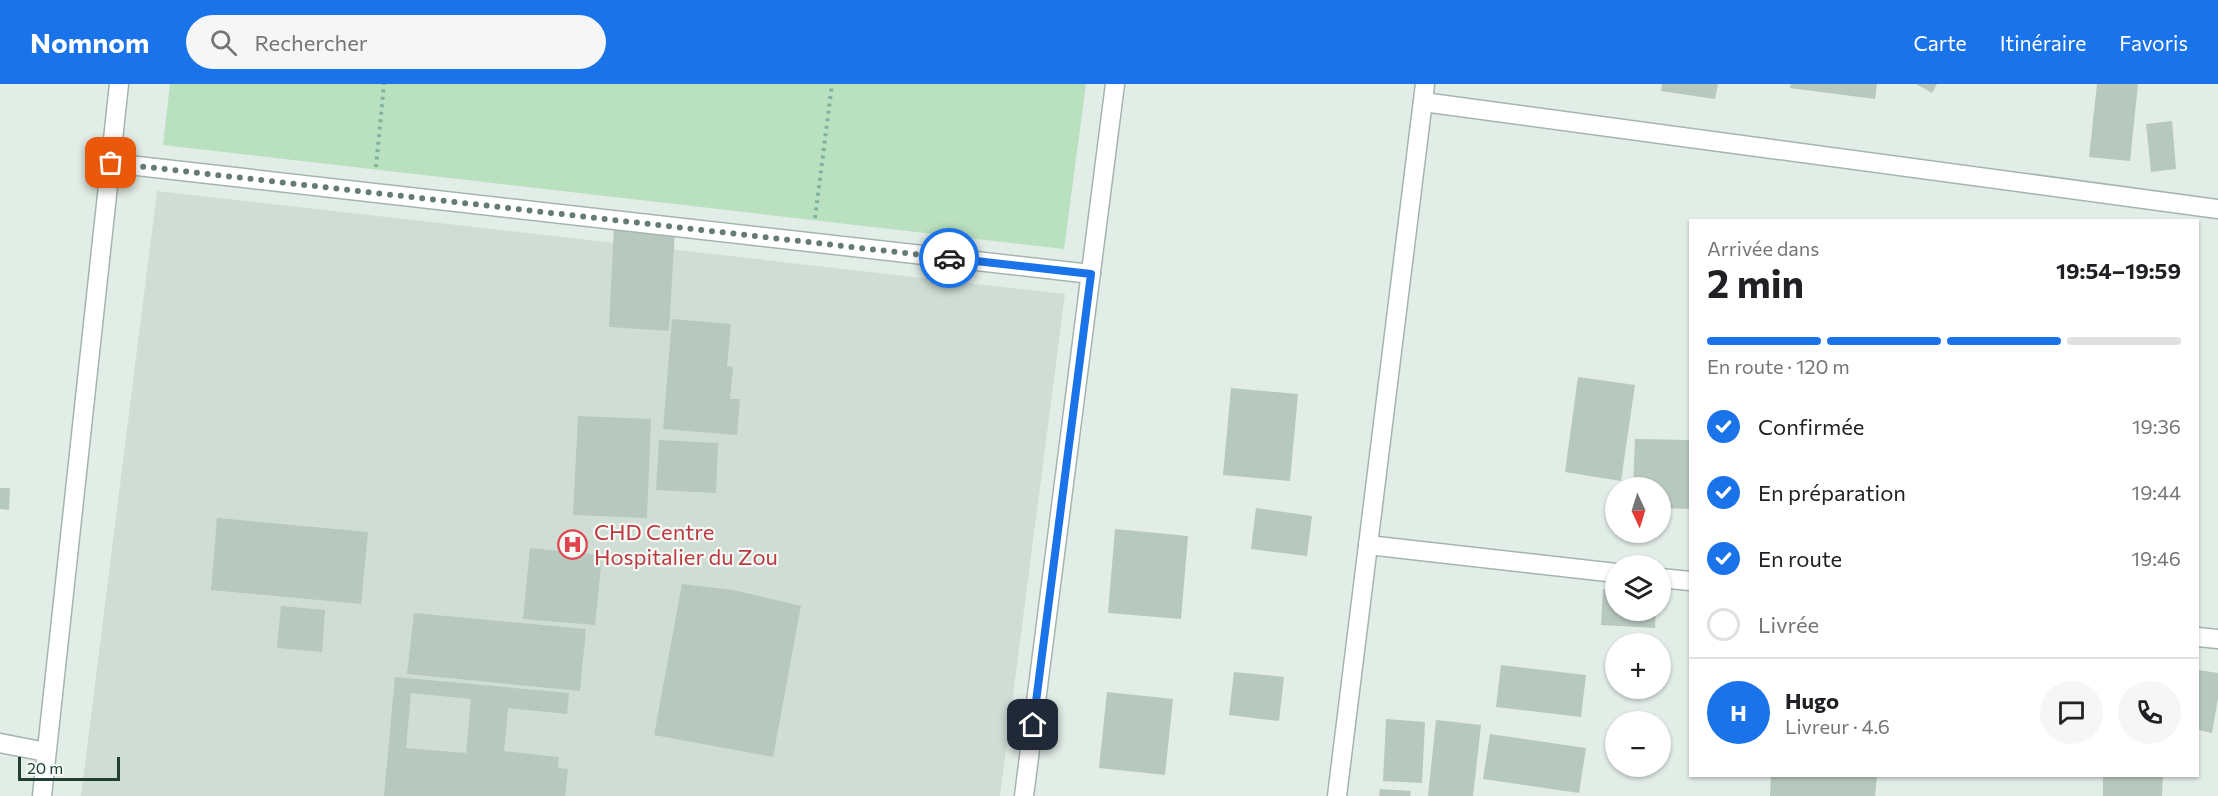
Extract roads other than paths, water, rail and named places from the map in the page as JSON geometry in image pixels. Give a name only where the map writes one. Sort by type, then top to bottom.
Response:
[{"type":"street","points":[[42,796],[119,84]]},
{"type":"street","points":[[1024,796],[1115,84]]},
{"type":"street","points":[[1337,796],[1424,93],[2218,209]]},
{"type":"street","points":[[111,163],[1091,274]]},
{"type":"street","points":[[1368,546],[1605,572]]},
{"type":"street","points":[[1671,579],[1689,581]]},
{"type":"street","points":[[2199,637],[2218,639]]},
{"type":"street","points":[[0,743],[46,753]]},
{"type":"place","name":"CHD Centre Hospitalier du Zou","points":[[573,545]]}]
